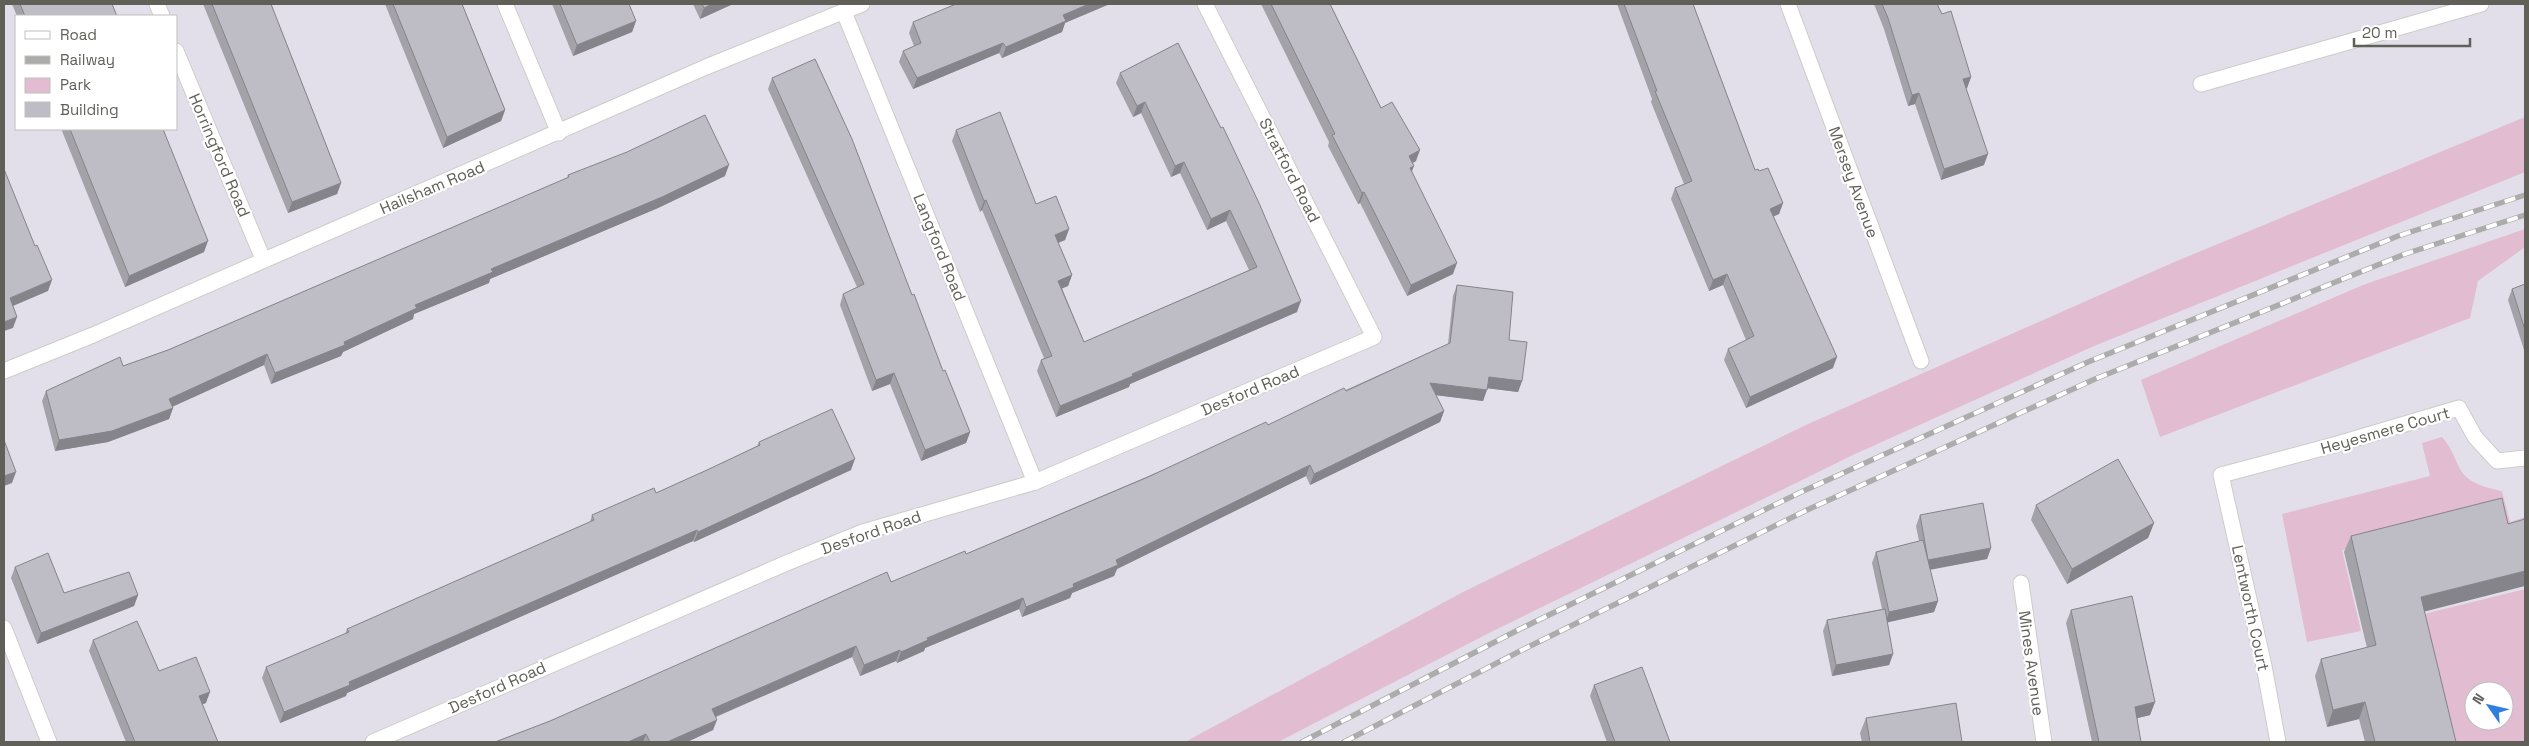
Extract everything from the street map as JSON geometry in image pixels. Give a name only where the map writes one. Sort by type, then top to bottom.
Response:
[{"type":"street","points":[[504,4],[560,133]]},
{"type":"street","name":"Hailsham Road","points":[[4,371],[94,335],[263,259],[560,133],[706,67],[862,4]]},
{"type":"street","name":"Stratford Road","points":[[1205,4],[1374,337]]},
{"type":"street","name":"Mersey Avenue","points":[[1788,4],[1921,361]]},
{"type":"street","points":[[2201,84],[2481,4]]},
{"type":"street","name":"Langford Road","points":[[844,12],[1035,482]]},
{"type":"street","name":"Horringford Road","points":[[178,56],[263,259]]},
{"type":"street","name":"Desford Road","points":[[374,742],[559,660],[863,532],[1035,482],[1374,337]]},
{"type":"street","name":"Heyesmere Court","points":[[2222,475],[2459,408],[2475,437],[2497,461],[2525,458]]},
{"type":"street","name":"Lentworth Court","points":[[2222,475],[2264,666],[2278,742]]},
{"type":"street","name":"Mines Avenue","points":[[2021,583],[2044,742]]},
{"type":"street","points":[[4,628],[49,742]]},
{"type":"green space","points":[[2525,117],[2525,172],[2094,346],[1853,455],[1491,632],[1278,742],[1185,742],[1463,592],[1808,424],[2172,263]]},
{"type":"green space","points":[[2525,229],[2525,247],[2478,281],[2470,318],[2160,437],[2141,380],[2363,285]]},
{"type":"green space","points":[[2442,437],[2467,478],[2484,486],[2502,491],[2510,522],[2525,517],[2525,531],[2504,536],[2495,512],[2342,550],[2361,631],[2307,642],[2282,514],[2430,476],[2422,443]]},
{"type":"green space","points":[[2525,589],[2525,742],[2452,742],[2420,615]]},
{"type":"building","points":[[20,4],[112,4],[117,15],[25,15]]},
{"type":"building","points":[[212,4],[271,4],[341,183],[292,202]]},
{"type":"building","points":[[393,4],[462,4],[505,110],[447,137]]},
{"type":"building","points":[[560,4],[629,4],[636,21],[577,45]]},
{"type":"building","points":[[702,4],[712,4],[704,8]]},
{"type":"building","points":[[956,4],[1089,4],[1063,15],[1066,21],[1006,47],[1003,43],[917,78],[903,51],[921,43],[913,22]]},
{"type":"building","points":[[1271,4],[1330,4],[1381,108],[1392,102],[1420,150],[1409,156],[1414,166],[1410,168],[1457,263],[1411,285],[1364,192],[1362,193],[1332,135],[1335,134]]},
{"type":"building","points":[[1624,4],[1693,4],[1755,170],[1758,169],[1759,171],[1768,168],[1783,203],[1770,209],[1837,357],[1750,397],[1728,349],[1754,336],[1727,274],[1713,280],[1675,188],[1692,181],[1655,91],[1657,91]]},
{"type":"building","points":[[1882,4],[1937,4],[1942,14],[1951,11],[1971,77],[1963,79],[1988,154],[1944,169],[1919,93],[1912,95]]},
{"type":"building","points":[[1178,43],[1221,128],[1223,127],[1259,203],[1301,301],[1132,374],[1133,376],[1060,406],[1041,360],[1052,356],[986,200],[984,201],[956,130],[1000,112],[1036,204],[1056,196],[1069,229],[1055,235],[1072,275],[1058,281],[1084,342],[1257,267],[1230,210],[1211,219],[1184,162],[1175,166],[1145,102],[1137,106],[1120,73]]},
{"type":"building","points":[[815,59],[852,139],[912,295],[914,294],[943,371],[945,370],[970,432],[925,450],[894,373],[876,380],[843,294],[864,284],[772,78]]},
{"type":"building","points":[[705,115],[729,165],[662,197],[491,269],[493,272],[415,305],[417,308],[344,342],[345,345],[275,373],[267,354],[169,399],[173,408],[112,431],[59,440],[46,391],[120,357],[123,366],[168,350],[569,177],[568,175],[627,152]]},
{"type":"building","points":[[70,130],[163,130],[208,241],[129,276]]},
{"type":"building","points":[[4,169],[35,246],[37,245],[52,280],[10,298],[17,317],[4,322]]},
{"type":"building","points":[[2525,284],[2525,330],[2512,289]]},
{"type":"building","points":[[1457,285],[1513,292],[1509,340],[1527,342],[1522,381],[1489,377],[1487,390],[1430,383],[1444,411],[1314,474],[1310,465],[1116,560],[1118,565],[1073,584],[1074,587],[1026,607],[1023,598],[927,638],[928,640],[901,652],[900,650],[864,665],[856,646],[712,709],[717,720],[667,742],[650,742],[646,734],[628,742],[495,742],[550,721],[887,572],[891,582],[965,551],[966,554],[1148,477],[1266,422],[1268,425],[1344,388],[1346,391],[1450,343]]},
{"type":"building","points":[[832,409],[855,459],[698,532],[697,530],[349,682],[350,685],[284,712],[266,667],[349,632],[347,629],[594,520],[592,515],[654,488],[656,493],[707,470],[760,445],[759,442]]},
{"type":"building","points":[[4,440],[16,472],[4,476]]},
{"type":"building","points":[[2118,459],[2154,523],[2072,569],[2036,505]]},
{"type":"building","points":[[2502,498],[2508,524],[2525,519],[2525,571],[2421,597],[2456,742],[2375,742],[2365,702],[2333,710],[2321,659],[2376,645],[2351,536]]},
{"type":"building","points":[[1983,503],[1991,548],[1928,560],[1920,515]]},
{"type":"building","points":[[1923,540],[1938,601],[1889,612],[1876,552]]},
{"type":"building","points":[[48,553],[64,593],[129,572],[138,595],[41,633],[15,567]]},
{"type":"building","points":[[2132,596],[2155,702],[2135,707],[2141,742],[2099,742],[2071,610]]},
{"type":"building","points":[[1885,609],[1893,654],[1836,665],[1827,620]]},
{"type":"building","points":[[137,621],[159,671],[196,657],[210,692],[199,696],[218,742],[135,742],[93,640]]},
{"type":"building","points":[[1642,667],[1670,742],[1615,742],[1594,685]]},
{"type":"building","points":[[1956,703],[1962,742],[1870,742],[1866,718]]},
{"type":"railway","points":[[1302,742],[1518,630],[1799,493],[2088,362],[2398,236],[2525,195]]},
{"type":"railway","points":[[1344,742],[1526,648],[1807,510],[2095,379],[2405,254],[2525,215]]}]
